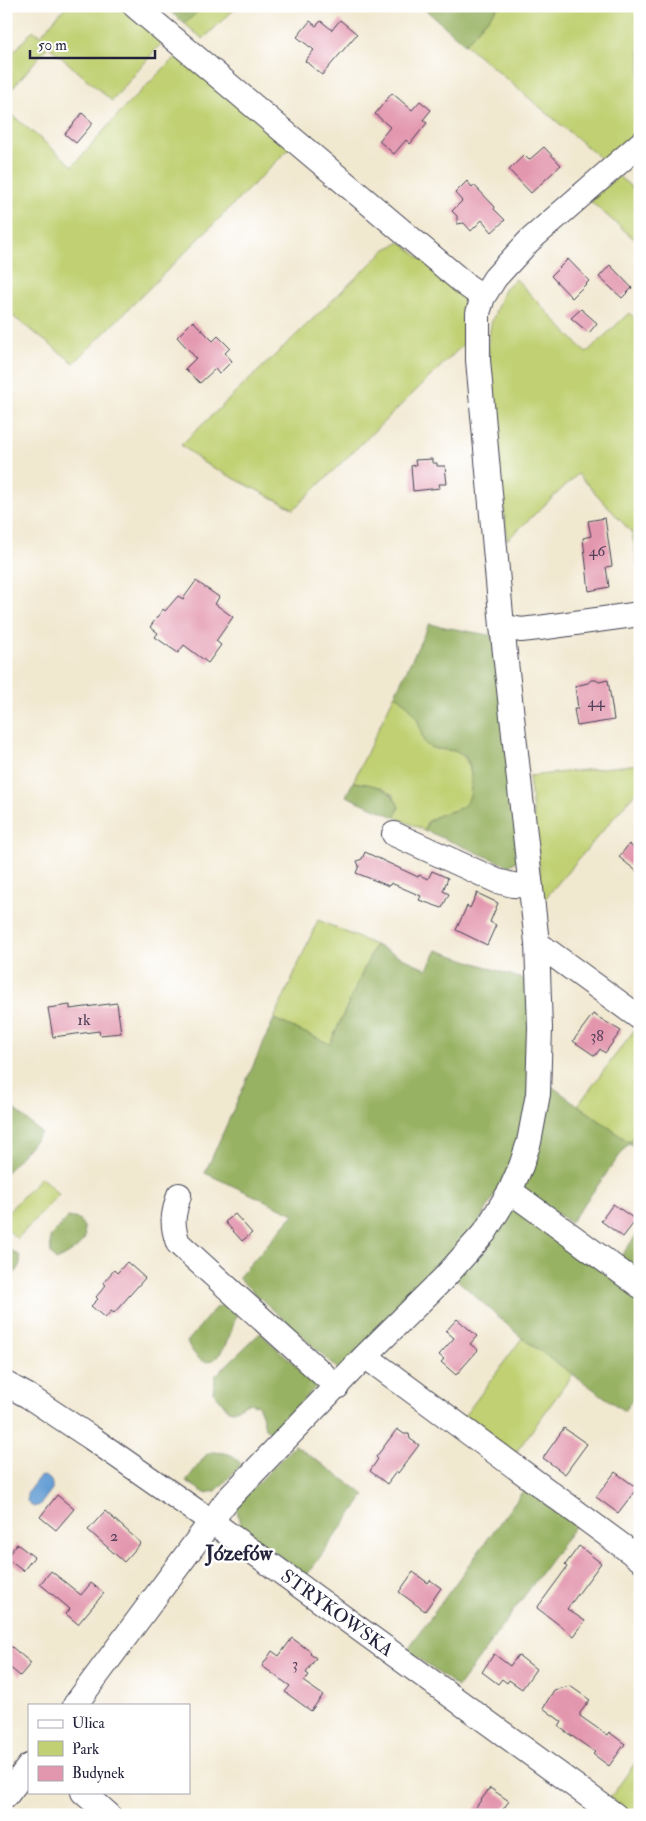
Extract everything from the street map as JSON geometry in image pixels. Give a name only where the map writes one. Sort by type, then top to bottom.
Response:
[{"type":"street","points":[[135,6],[466,285],[483,297]]},
{"type":"street","points":[[76,1704],[228,1500],[365,1356],[444,1278],[485,1232],[510,1191],[529,1142],[538,1094],[540,1028],[537,943],[502,626],[478,360],[478,313],[483,297],[495,278],[529,241],[640,144]]},
{"type":"street","points":[[502,626],[521,630],[639,620]]},
{"type":"street","points":[[394,834],[497,881],[531,886]]},
{"type":"street","points":[[537,943],[640,1018]]},
{"type":"street","points":[[510,1191],[640,1286]]},
{"type":"street","points":[[179,1195],[172,1220],[178,1243],[337,1387]]},
{"type":"street","points":[[365,1356],[640,1559]]},
{"type":"street","name":"STRYKOWSKA","points":[[6,1384],[28,1396],[90,1437],[212,1522],[615,1815]]},
{"type":"street","points":[[6,1796],[28,1767]]},
{"type":"street","points":[[85,1794],[109,1815]]},
{"type":"green space","points":[[66,6],[126,6],[165,39],[112,101],[48,46],[6,96],[6,61],[33,30],[40,36]]},
{"type":"green space","points":[[164,6],[203,6],[185,24]]},
{"type":"green space","points":[[203,6],[238,6],[203,39],[185,24]]},
{"type":"green space","points":[[421,6],[499,6],[465,44]]},
{"type":"green space","points":[[499,6],[640,6],[640,132],[606,163],[465,44]]},
{"type":"green space","points":[[184,56],[291,147],[74,363],[6,311],[6,110],[73,166],[122,110],[173,59]]},
{"type":"green space","points":[[618,176],[640,194],[640,244],[590,201]]},
{"type":"green space","points":[[401,242],[463,294],[468,340],[294,509],[204,463],[181,445],[386,249]]},
{"type":"green space","points":[[516,279],[586,353],[629,313],[640,323],[640,580],[632,533],[578,474],[507,540],[488,344],[491,324],[504,289]]},
{"type":"green space","points":[[429,624],[493,636],[519,859],[509,866],[424,830],[435,817],[464,805],[469,798],[471,788],[467,759],[461,753],[430,747],[424,742],[420,727],[413,713],[395,694]]},
{"type":"green space","points":[[395,694],[408,704],[435,749],[451,750],[457,753],[466,760],[469,766],[471,794],[466,804],[461,808],[427,822],[424,830],[395,817],[399,808],[393,795],[379,787],[353,782]]},
{"type":"green space","points":[[640,764],[640,787],[543,901],[529,776]]},
{"type":"green space","points":[[353,782],[380,788],[392,795],[399,808],[395,817],[346,796]]},
{"type":"green space","points":[[318,920],[375,945],[330,1045],[274,1019]]},
{"type":"green space","points":[[375,945],[427,969],[437,950],[528,981],[532,1075],[518,1154],[477,1226],[339,1370],[238,1278],[294,1214],[205,1173],[274,1019],[330,1044]]},
{"type":"green space","points":[[638,1025],[640,1026],[640,1128],[629,1142],[578,1105]]},
{"type":"green space","points":[[550,1085],[629,1142],[640,1128],[640,1150],[629,1143],[570,1223],[521,1188],[536,1163]]},
{"type":"green space","points":[[12,1107],[41,1133],[6,1173],[6,1115]]},
{"type":"green space","points":[[41,1177],[59,1194],[17,1239],[6,1228],[6,1214]]},
{"type":"green space","points":[[512,1205],[640,1299],[640,1389],[624,1411],[522,1338],[455,1278]]},
{"type":"green space","points":[[68,1217],[79,1219],[84,1227],[85,1238],[77,1248],[57,1261],[51,1254],[50,1237]]},
{"type":"green space","points":[[640,1230],[640,1274],[619,1259]]},
{"type":"green space","points":[[6,1247],[20,1256],[20,1260],[18,1270],[6,1276]]},
{"type":"green space","points":[[228,1303],[237,1312],[230,1334],[219,1355],[212,1361],[205,1361],[196,1356],[187,1342],[214,1309]]},
{"type":"green space","points":[[260,1333],[318,1385],[271,1433],[265,1428],[258,1405],[248,1403],[233,1411],[228,1410],[213,1391],[216,1375]]},
{"type":"green space","points":[[522,1338],[573,1374],[514,1455],[463,1418]]},
{"type":"green space","points":[[295,1445],[365,1495],[306,1576],[241,1529],[236,1506]]},
{"type":"green space","points":[[212,1452],[232,1455],[241,1465],[216,1491],[205,1493],[186,1481],[206,1455]]},
{"type":"green space","points":[[525,1488],[576,1525],[458,1687],[407,1650]]},
{"type":"green space","points":[[640,1756],[640,1815],[633,1815],[610,1798]]},
{"type":"water","points":[[43,1476],[51,1480],[52,1489],[40,1505],[33,1507],[27,1501],[27,1493],[39,1477]]},
{"type":"building","points":[[340,20],[357,34],[322,75],[305,61],[314,50],[297,37],[310,21],[316,26],[321,21],[332,30]]},
{"type":"building","points":[[392,93],[412,110],[420,101],[431,110],[423,120],[427,123],[410,144],[406,140],[394,154],[379,141],[390,127],[375,114]]},
{"type":"building","points":[[82,113],[93,123],[76,143],[65,134]]},
{"type":"building","points":[[544,147],[561,165],[531,193],[509,170],[524,155],[529,160]]},
{"type":"building","points":[[467,181],[472,187],[474,185],[505,220],[492,232],[482,220],[471,231],[464,223],[457,224],[457,216],[452,211],[462,201],[455,193]]},
{"type":"building","points":[[568,259],[589,281],[572,298],[551,276]]},
{"type":"building","points":[[610,265],[632,288],[622,298],[599,277]]},
{"type":"building","points":[[581,309],[597,323],[589,333],[571,318]]},
{"type":"building","points":[[193,321],[213,341],[218,336],[230,348],[225,353],[232,361],[219,374],[215,369],[200,383],[185,369],[196,358],[177,337]]},
{"type":"building","points":[[432,459],[432,463],[437,463],[437,466],[445,466],[447,484],[439,484],[440,488],[413,491],[411,466],[416,465],[415,460]]},
{"type":"building","points":[[605,518],[612,566],[606,567],[609,587],[589,591],[583,538],[591,536],[588,521]]},
{"type":"building","points":[[196,581],[219,597],[215,604],[233,617],[216,641],[221,645],[208,663],[184,645],[178,653],[155,637],[158,633],[150,627],[163,609],[165,611],[178,596],[183,599]]},
{"type":"building","points":[[591,680],[599,682],[608,680],[614,720],[577,726],[574,709],[578,709],[575,686],[588,683]]},
{"type":"building","points":[[629,844],[640,853],[640,874],[619,857]]},
{"type":"building","points":[[365,852],[418,877],[419,875],[428,879],[432,871],[448,878],[443,891],[449,894],[442,908],[419,900],[421,896],[391,883],[389,886],[356,873],[359,866],[357,861],[362,859]]},
{"type":"building","points":[[477,893],[498,903],[490,922],[496,925],[487,945],[456,930],[467,906],[470,908]]},
{"type":"building","points":[[117,1003],[121,1033],[100,1035],[99,1031],[53,1037],[48,1008],[70,1005],[70,1009]]},
{"type":"building","points":[[593,1014],[621,1031],[605,1053],[600,1049],[595,1056],[573,1041]]},
{"type":"building","points":[[613,1204],[636,1220],[623,1237],[601,1221]]},
{"type":"building","points":[[235,1214],[252,1233],[242,1241],[225,1222]]},
{"type":"building","points":[[127,1262],[145,1278],[114,1313],[111,1311],[105,1318],[91,1306],[98,1299],[96,1297],[106,1285],[103,1283],[114,1270],[117,1273]]},
{"type":"building","points":[[457,1319],[477,1336],[470,1344],[478,1350],[456,1375],[441,1362],[444,1359],[439,1355],[454,1338],[446,1331]]},
{"type":"building","points":[[564,1428],[587,1444],[565,1474],[543,1458]]},
{"type":"building","points":[[397,1429],[404,1434],[409,1434],[410,1439],[419,1445],[398,1473],[396,1472],[387,1484],[370,1471],[378,1459],[376,1457]]},
{"type":"building","points":[[615,1472],[637,1488],[618,1513],[596,1497]]},
{"type":"building","points":[[57,1495],[74,1509],[56,1530],[40,1517]]},
{"type":"building","points":[[105,1511],[141,1543],[124,1562],[88,1530]]},
{"type":"building","points":[[17,1544],[34,1557],[23,1571],[6,1558]]},
{"type":"building","points":[[579,1546],[601,1563],[567,1609],[585,1621],[574,1636],[537,1608],[567,1567],[565,1565]]},
{"type":"building","points":[[51,1571],[81,1595],[91,1583],[104,1593],[78,1624],[66,1614],[70,1609],[40,1584]]},
{"type":"building","points":[[413,1572],[428,1583],[430,1580],[441,1588],[425,1611],[399,1592]]},
{"type":"building","points":[[292,1638],[316,1658],[306,1673],[309,1675],[304,1682],[323,1695],[311,1711],[285,1692],[290,1686],[262,1666],[272,1651],[279,1656]]},
{"type":"building","points":[[6,1642],[31,1663],[20,1676],[6,1664]]},
{"type":"building","points":[[494,1654],[510,1666],[518,1655],[536,1669],[522,1689],[509,1680],[507,1683],[502,1679],[498,1684],[482,1672]]},
{"type":"building","points":[[570,1686],[590,1700],[580,1713],[580,1716],[607,1735],[609,1732],[625,1744],[609,1766],[593,1754],[595,1752],[559,1727],[562,1722],[543,1708],[554,1690]]},
{"type":"building","points":[[490,1788],[509,1801],[499,1815],[470,1815]]},
{"type":"district","name":"Józefów","points":[[239,1553]]}]
